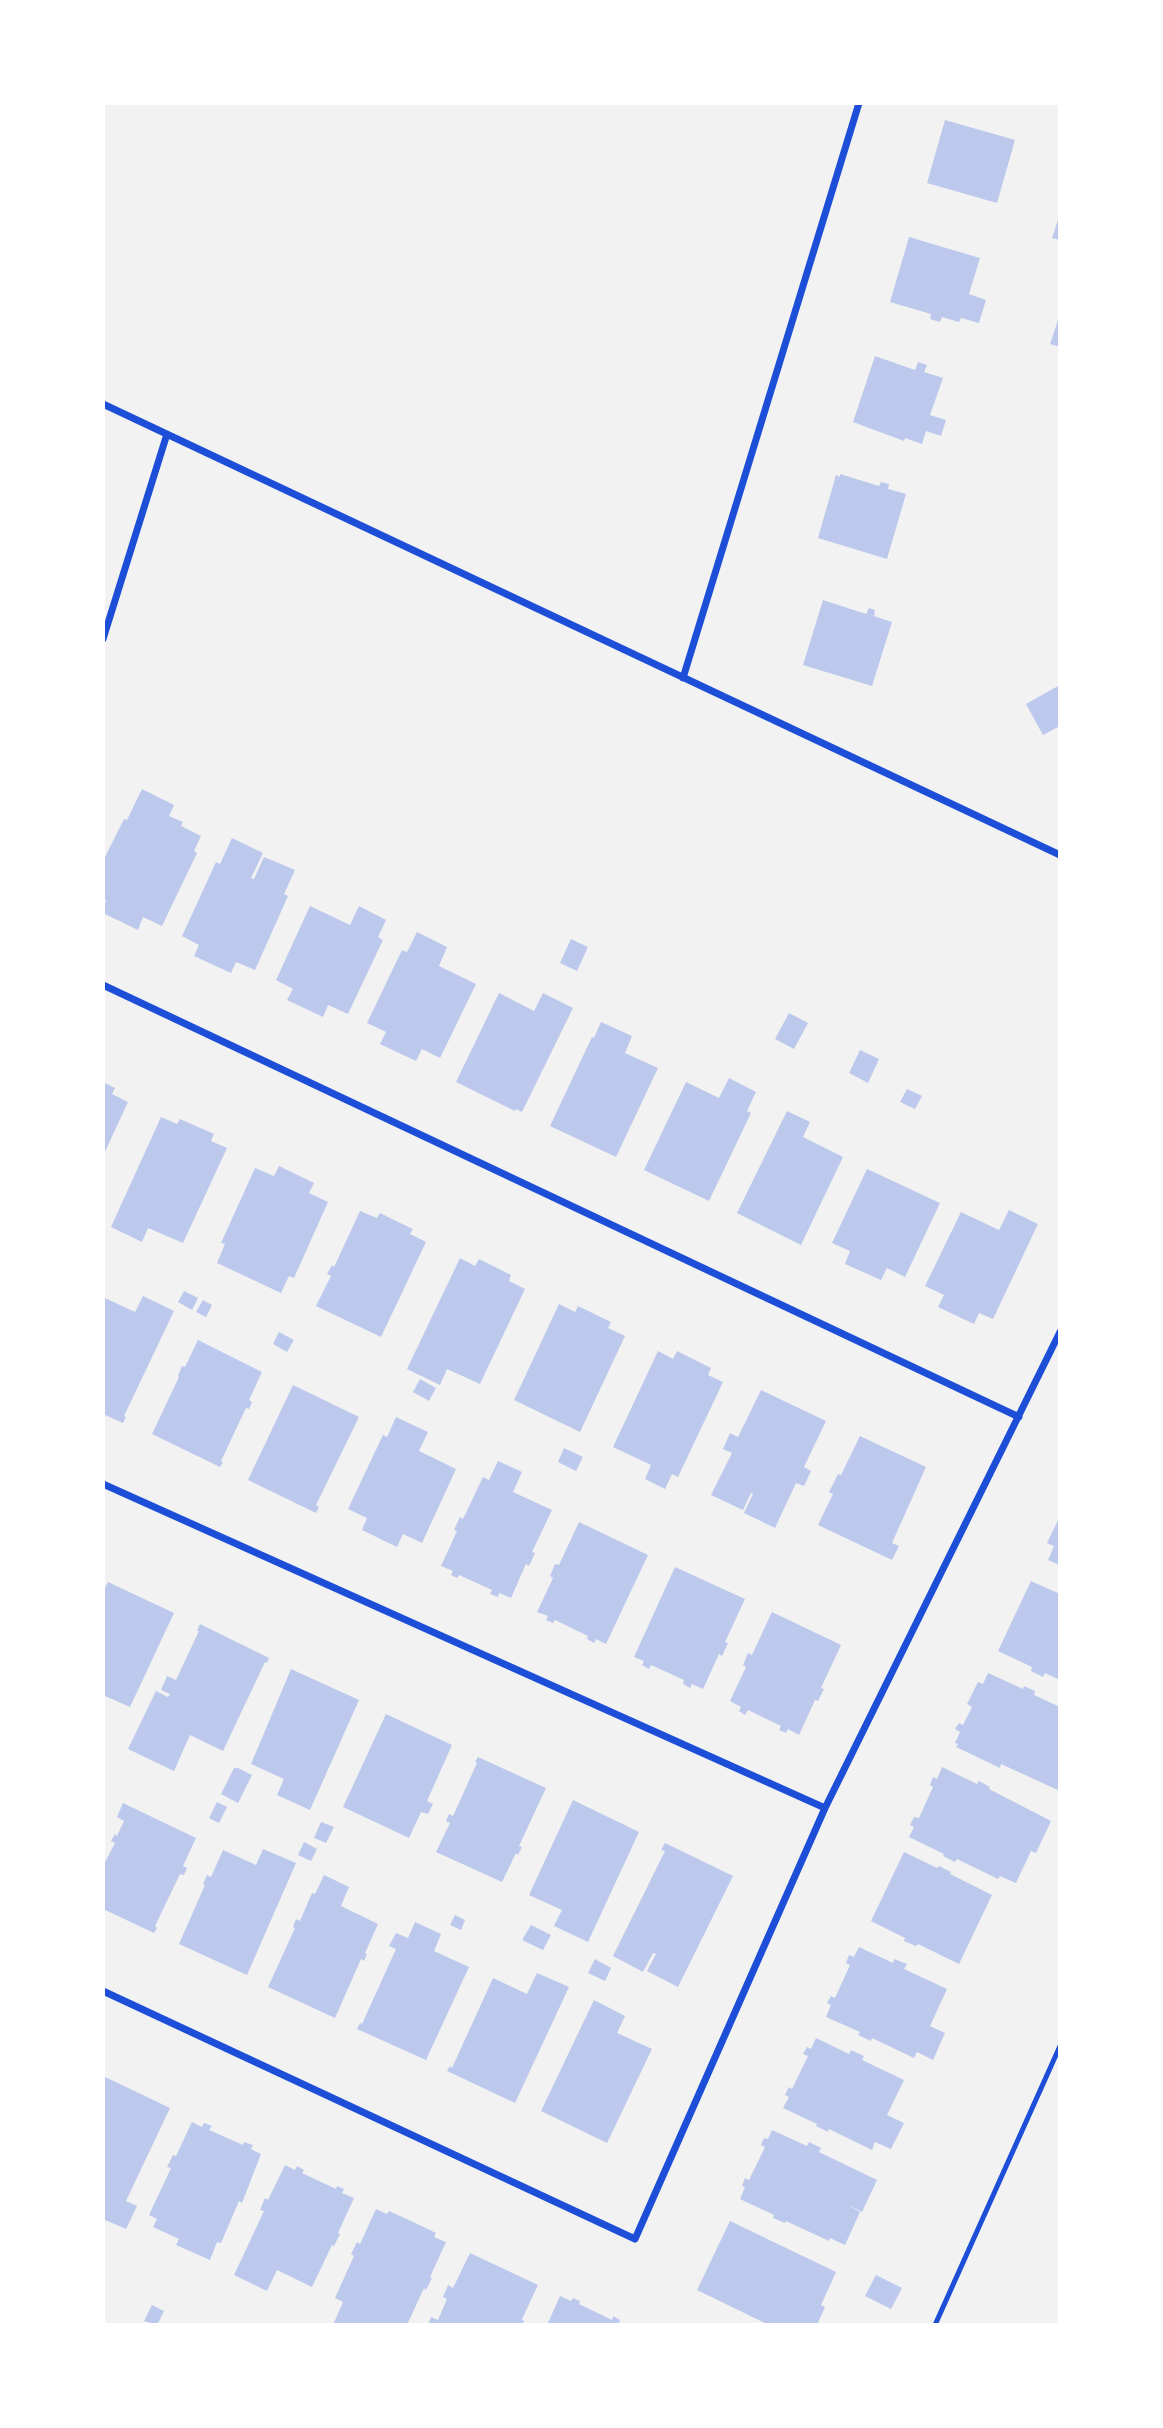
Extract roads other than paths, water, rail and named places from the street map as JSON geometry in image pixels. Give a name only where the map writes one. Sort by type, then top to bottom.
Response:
[{"type":"street","points":[[683,678],[859,103]]},
{"type":"street","points":[[103,404],[1060,855]]},
{"type":"street","points":[[103,639],[167,434]]},
{"type":"street","points":[[103,985],[1018,1417]]},
{"type":"street","points":[[103,1990],[635,2239],[825,1808],[1060,1332]]},
{"type":"street","points":[[103,1484],[825,1808]]},
{"type":"lane","points":[[935,2325],[1060,2046]]}]
